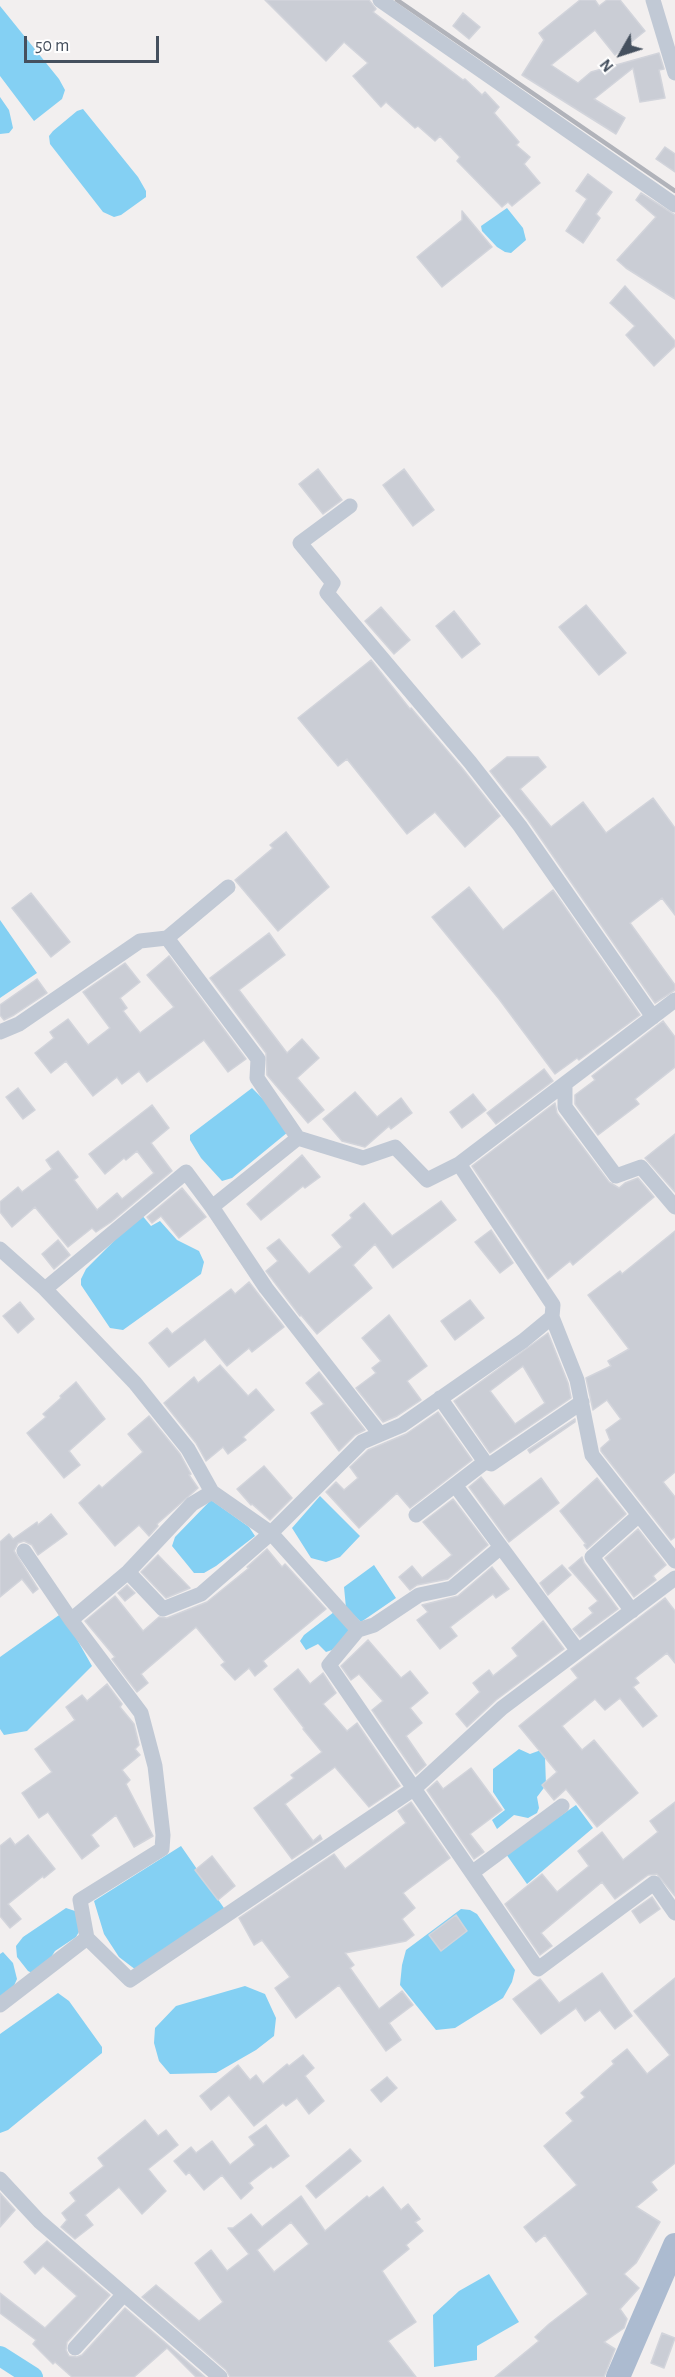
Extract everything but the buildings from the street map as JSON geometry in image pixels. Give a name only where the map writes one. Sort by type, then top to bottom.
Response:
[{"type":"main road","points":[[618,2377],[675,2245]]},
{"type":"street","points":[[380,0],[675,205]]},
{"type":"street","points":[[653,0],[675,73]]},
{"type":"street","points":[[350,506],[300,543],[333,583],[327,592],[470,762],[520,826],[653,1017]]},
{"type":"street","points":[[0,1032],[19,1024],[140,941],[167,938],[228,887]]},
{"type":"street","points":[[167,938],[258,1059],[257,1078],[297,1138],[363,1158],[395,1147],[428,1180],[459,1164],[675,1000]]},
{"type":"street","points":[[565,1084],[565,1107],[616,1176],[641,1167],[675,1207]]},
{"type":"street","points":[[212,1207],[297,1138]]},
{"type":"street","points":[[459,1164],[553,1305],[552,1317],[577,1380],[592,1455],[675,1561]]},
{"type":"street","points":[[45,1289],[186,1172],[266,1288],[380,1434]]},
{"type":"street","points":[[0,1249],[45,1289],[135,1383],[188,1449],[212,1492],[272,1533],[358,1630]]},
{"type":"street","points":[[128,1572],[163,1609],[201,1594],[272,1533],[362,1442],[402,1425],[523,1341],[552,1317]]},
{"type":"street","points":[[440,1398],[485,1462],[491,1464],[582,1402]]},
{"type":"street","points":[[416,1515],[485,1462]]},
{"type":"street","points":[[455,1485],[578,1651]]},
{"type":"street","points":[[71,1620],[128,1572],[192,1504],[212,1492]]},
{"type":"street","points":[[632,1611],[592,1557],[639,1515]]},
{"type":"street","points":[[501,1547],[452,1588],[418,1595],[374,1625],[358,1630],[329,1665],[538,1969],[654,1883],[675,1914]]},
{"type":"street","points":[[24,1551],[71,1620],[141,1713],[155,1766],[163,1835],[162,1848],[80,1900],[87,1938],[130,1980],[415,1788],[502,1708],[675,1578]]},
{"type":"street","points":[[473,1872],[561,1806]]},
{"type":"street","points":[[0,2005],[87,1938]]},
{"type":"street","points":[[0,2179],[39,2221],[220,2377]]},
{"type":"street","points":[[75,2348],[124,2294]]},
{"type":"water","points":[[0,6],[59,79],[65,90],[62,99],[34,121],[0,76]]},
{"type":"water","points":[[0,97],[9,110],[13,128],[9,133],[0,134]]},
{"type":"water","points":[[83,109],[138,177],[146,191],[146,197],[121,215],[114,217],[103,212],[50,144],[49,136],[53,131],[77,111]]},
{"type":"water","points":[[507,208],[523,228],[526,240],[511,253],[497,247],[482,231],[481,226]]},
{"type":"water","points":[[0,920],[37,973],[0,998]]},
{"type":"water","points":[[252,1088],[268,1104],[288,1132],[232,1178],[222,1181],[201,1158],[190,1140],[190,1135]]},
{"type":"water","points":[[141,1214],[151,1226],[160,1221],[177,1240],[199,1251],[204,1262],[201,1274],[123,1330],[110,1328],[81,1285],[81,1279],[86,1269]]},
{"type":"water","points":[[320,1496],[360,1536],[340,1557],[326,1562],[311,1558],[292,1528]]},
{"type":"water","points":[[211,1500],[249,1527],[255,1536],[216,1566],[204,1573],[194,1573],[172,1546],[175,1537]]},
{"type":"water","points":[[374,1565],[396,1598],[361,1622],[346,1608],[344,1587]]},
{"type":"water","points":[[334,1612],[350,1631],[332,1650],[326,1652],[318,1644],[306,1650],[300,1641],[304,1635]]},
{"type":"water","points":[[62,1613],[92,1666],[27,1731],[4,1735],[0,1729],[0,1657]]},
{"type":"water","points":[[519,1749],[530,1754],[541,1750],[545,1757],[546,1785],[537,1797],[539,1808],[537,1813],[528,1818],[514,1815],[497,1829],[492,1820],[505,1810],[493,1792],[493,1769]]},
{"type":"water","points":[[576,1805],[593,1828],[527,1884],[506,1854]]},
{"type":"water","points":[[181,1846],[226,1911],[136,1970],[119,1957],[104,1934],[94,1901]]},
{"type":"water","points":[[66,1908],[75,1911],[80,1930],[76,1937],[55,1951],[48,1962],[32,1973],[28,1971],[17,1957],[16,1946],[23,1937]]},
{"type":"water","points":[[461,1909],[477,1914],[515,1970],[512,1982],[503,1998],[455,2028],[436,2030],[400,1985],[402,1965],[406,1950]]},
{"type":"water","points":[[3,1952],[13,1963],[17,1979],[12,1990],[0,1999],[0,1954]]},
{"type":"water","points":[[245,1986],[265,1994],[276,2018],[274,2036],[256,2050],[216,2073],[170,2074],[159,2061],[154,2043],[155,2028],[176,2006]]},
{"type":"water","points":[[58,1993],[69,2001],[102,2047],[102,2053],[8,2130],[0,2133],[0,2034]]},
{"type":"water","points":[[489,2274],[519,2322],[477,2346],[477,2360],[434,2367],[433,2315],[459,2291]]},
{"type":"waterway","points":[[0,2356],[33,2377]]},
{"type":"railway","points":[[397,0],[675,191]]}]
